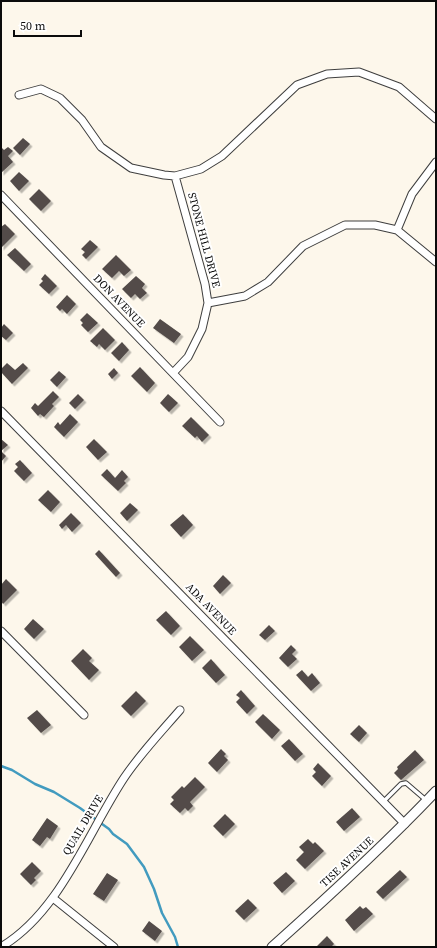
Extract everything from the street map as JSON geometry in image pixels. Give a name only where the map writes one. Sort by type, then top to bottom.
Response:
[{"type":"street","points":[[19,95],[41,89],[60,98],[82,120],[101,147],[132,168],[175,176],[201,169],[222,156],[297,85],[327,74],[359,72],[399,87],[436,119]]},
{"type":"street","points":[[397,230],[412,194],[436,162]]},
{"type":"street","name":"STONE HILL DRIVE","points":[[174,373],[188,357],[202,329],[208,302],[205,284],[175,176]]},
{"type":"street","name":"DON AVENUE","points":[[1,195],[220,422]]},
{"type":"street","points":[[208,302],[245,296],[268,282],[303,246],[345,225],[375,225],[397,230],[436,262]]},
{"type":"street","name":"ADA AVENUE","points":[[1,411],[405,824]]},
{"type":"street","points":[[1,631],[84,715]]},
{"type":"street","name":"QUAIL DRIVE","points":[[1,947],[28,927],[53,898],[124,779],[137,760],[180,710]]},
{"type":"street","name":"TISE AVENUE","points":[[272,947],[353,875],[436,792]]},
{"type":"street","points":[[53,898],[114,947]]},
{"type":"lane","points":[[384,802],[401,784],[406,783],[427,801]]},
{"type":"building","points":[[23,138],[30,144],[20,155],[13,148]]},
{"type":"building","points":[[1,147],[4,150],[8,147],[13,151],[8,156],[13,162],[1,173]]},
{"type":"building","points":[[19,172],[29,181],[19,191],[10,181]]},
{"type":"building","points":[[39,189],[51,201],[41,211],[29,199]]},
{"type":"building","points":[[5,224],[15,234],[1,248],[1,227]]},
{"type":"building","points":[[90,240],[98,247],[86,259],[82,255],[85,252],[81,249]]},
{"type":"building","points":[[15,248],[31,264],[24,271],[7,255]]},
{"type":"building","points":[[116,255],[131,270],[124,276],[119,271],[112,278],[102,269]]},
{"type":"building","points":[[45,274],[57,286],[49,294],[39,285],[43,281],[41,279]]},
{"type":"building","points":[[136,276],[145,284],[142,288],[147,293],[140,299],[135,294],[131,298],[122,289]]},
{"type":"building","points":[[67,295],[76,304],[67,314],[62,309],[60,311],[56,307]]},
{"type":"building","points":[[87,313],[98,323],[88,332],[81,325],[83,323],[80,320]]},
{"type":"building","points":[[160,319],[181,334],[174,343],[153,328]]},
{"type":"building","points":[[4,324],[13,333],[6,340],[1,336],[1,328]]},
{"type":"building","points":[[103,328],[115,340],[105,350],[99,344],[97,347],[90,341]]},
{"type":"building","points":[[122,342],[129,350],[119,361],[111,353]]},
{"type":"building","points":[[7,363],[15,370],[23,363],[28,368],[12,384],[1,372],[1,369]]},
{"type":"building","points":[[140,367],[155,383],[147,392],[131,376]]},
{"type":"building","points":[[114,368],[118,373],[112,379],[108,374]]},
{"type":"building","points":[[59,371],[66,377],[57,387],[50,380]]},
{"type":"building","points":[[53,391],[59,397],[52,404],[54,406],[44,417],[40,414],[38,416],[31,408],[35,403],[38,406]]},
{"type":"building","points":[[78,394],[84,400],[75,409],[69,403]]},
{"type":"building","points":[[168,394],[178,403],[169,412],[160,403]]},
{"type":"building","points":[[70,414],[78,422],[64,437],[54,427],[58,422],[60,425]]},
{"type":"building","points":[[191,417],[209,435],[202,442],[197,436],[195,438],[182,426]]},
{"type":"building","points":[[1,439],[8,445],[1,451]]},
{"type":"building","points":[[94,439],[107,452],[98,460],[86,447]]},
{"type":"building","points":[[1,451],[6,456],[1,462]]},
{"type":"building","points":[[20,460],[32,473],[24,481],[14,471],[18,467],[15,464]]},
{"type":"building","points":[[107,469],[115,478],[122,470],[128,477],[124,481],[126,483],[118,491],[101,475]]},
{"type":"building","points":[[48,490],[60,502],[51,512],[38,500]]},
{"type":"building","points":[[130,503],[138,510],[127,521],[120,513]]},
{"type":"building","points":[[71,513],[81,523],[72,532],[66,525],[62,529],[59,525]]},
{"type":"building","points":[[183,514],[193,525],[181,537],[170,525]]},
{"type":"building","points":[[99,550],[120,573],[116,577],[95,554]]},
{"type":"building","points":[[223,575],[231,583],[220,594],[213,586]]},
{"type":"building","points":[[6,579],[17,590],[3,604],[1,601],[1,585]]},
{"type":"building","points":[[166,611],[180,626],[171,635],[156,620]]},
{"type":"building","points":[[33,619],[44,629],[34,639],[24,629]]},
{"type":"building","points":[[269,625],[275,631],[265,640],[259,635]]},
{"type":"building","points":[[190,636],[204,650],[192,661],[179,647]]},
{"type":"building","points":[[291,645],[296,650],[292,654],[297,659],[288,667],[279,658]]},
{"type":"building","points":[[83,649],[92,658],[89,661],[99,670],[89,680],[71,661]]},
{"type":"building","points":[[211,659],[225,675],[216,683],[202,668]]},
{"type":"building","points":[[302,670],[308,677],[312,673],[320,683],[311,691],[296,675]]},
{"type":"building","points":[[241,690],[255,706],[247,714],[236,702],[240,698],[236,695]]},
{"type":"building","points":[[136,691],[146,701],[131,716],[121,706]]},
{"type":"building","points":[[37,710],[51,725],[41,733],[27,718]]},
{"type":"building","points":[[263,714],[280,730],[272,739],[255,722]]},
{"type":"building","points":[[359,725],[367,733],[359,742],[350,734]]},
{"type":"building","points":[[289,739],[303,754],[295,761],[281,746]]},
{"type":"building","points":[[221,749],[226,754],[224,756],[228,760],[217,772],[208,763]]},
{"type":"building","points":[[415,750],[424,760],[401,780],[394,773],[398,769],[397,767]]},
{"type":"building","points":[[318,763],[331,776],[322,786],[312,776],[316,772],[313,769]]},
{"type":"building","points":[[195,777],[205,787],[190,802],[193,806],[188,811],[185,808],[180,813],[170,804],[174,800],[171,797],[182,786],[184,788]]},
{"type":"building","points":[[352,808],[360,817],[344,831],[336,822]]},
{"type":"building","points":[[225,814],[235,824],[223,836],[213,826]]},
{"type":"building","points":[[47,818],[58,826],[50,839],[47,837],[40,846],[32,840]]},
{"type":"building","points":[[308,839],[313,844],[315,842],[324,851],[305,869],[296,860],[304,852],[299,847]]},
{"type":"building","points":[[32,862],[41,871],[34,878],[36,880],[31,885],[20,874]]},
{"type":"building","points":[[400,870],[407,877],[383,899],[376,892]]},
{"type":"building","points":[[286,872],[295,881],[282,893],[273,883]]},
{"type":"building","points":[[107,873],[118,880],[104,901],[93,894]]},
{"type":"building","points":[[248,899],[257,908],[244,920],[235,911]]},
{"type":"building","points":[[360,906],[363,909],[366,907],[373,914],[354,931],[345,920]]},
{"type":"building","points":[[149,921],[162,931],[155,941],[142,931]]},
{"type":"building","points":[[327,936],[334,944],[331,947],[316,947]]},
{"type":"waterway","points":[[1,766],[12,770],[35,784],[54,792],[80,808],[127,844],[144,867],[154,889],[162,913],[175,937],[178,947]]}]
